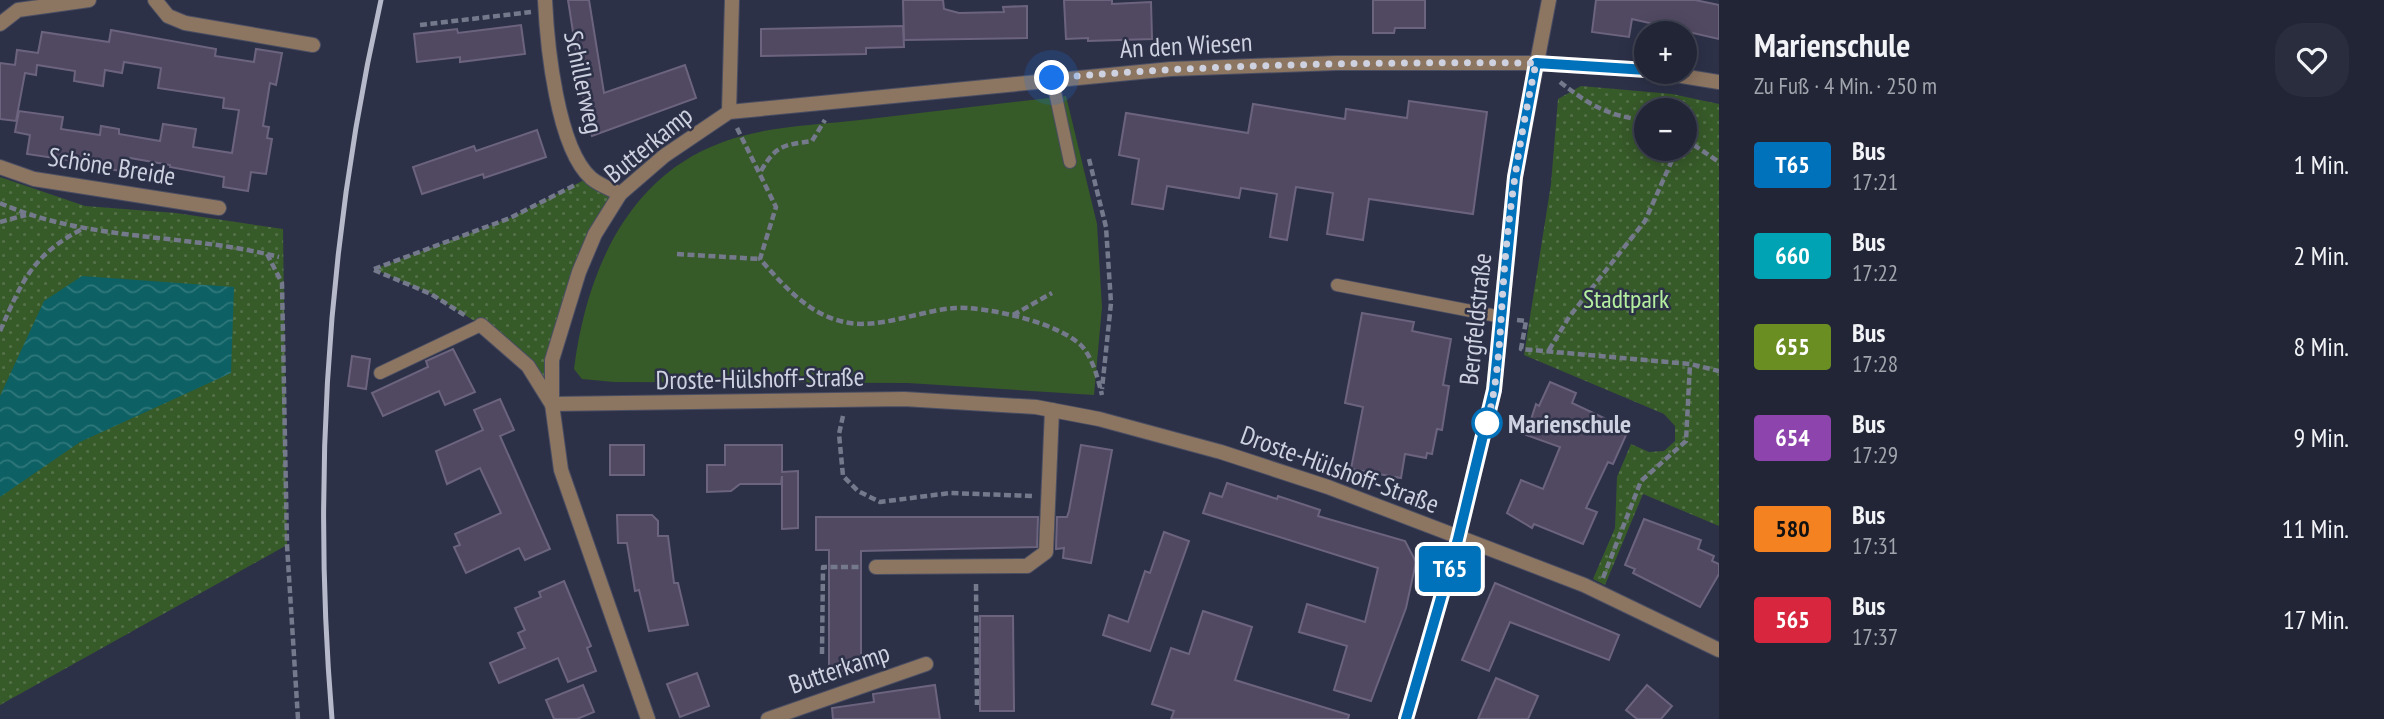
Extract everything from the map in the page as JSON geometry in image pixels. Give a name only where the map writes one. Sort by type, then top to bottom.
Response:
[{"type":"street","points":[[0,24],[16,5],[89,0]]},
{"type":"street","points":[[155,0],[168,16],[185,23],[313,45]]},
{"type":"street","name":"Butterkamp","points":[[648,719],[565,483],[552,404],[552,360],[579,272],[595,234],[620,194],[664,156],[729,112],[733,0]]},
{"type":"street","name":"Bergfeldstraße","points":[[1406,719],[1458,539],[1494,390],[1515,177],[1549,0]]},
{"type":"street","name":"Schillerweg","points":[[545,5],[560,110],[569,141],[590,177]]},
{"type":"street","name":"An den Wiesen","points":[[729,112],[1052,78],[1171,69],[1336,63],[1536,63],[1634,69]]},
{"type":"street","points":[[1697,78],[1719,82]]},
{"type":"street","name":"Schöne Breide","points":[[0,167],[34,179],[219,208]]},
{"type":"street","points":[[590,177],[620,194]]},
{"type":"street","name":"Butterkamp","points":[[481,325],[528,366],[552,404]]},
{"type":"street","name":"Droste-Hülshoff-Straße","points":[[552,404],[904,400],[1052,410],[1099,419],[1221,452],[1316,483],[1597,591],[1719,650]]},
{"type":"street","points":[[876,567],[1027,566],[1046,552],[1052,410]]},
{"type":"street","name":"Butterkamp","points":[[768,719],[926,664]]},
{"type":"lane","points":[[1052,78],[1070,162]]},
{"type":"lane","points":[[1337,285],[1502,317]]},
{"type":"lane","points":[[380,373],[481,325]]},
{"type":"path","points":[[420,24],[545,5]]},
{"type":"path","points":[[1536,63],[1591,107],[1613,116],[1634,119]]},
{"type":"path","points":[[761,172],[770,155],[783,145],[812,141],[825,123],[824,104]]},
{"type":"path","points":[[746,145],[776,207],[760,259]]},
{"type":"path","points":[[1697,147],[1719,162]]},
{"type":"path","points":[[1088,158],[1106,227],[1111,303],[1099,419]]},
{"type":"path","points":[[1549,350],[1569,317],[1645,221],[1672,161]]},
{"type":"path","points":[[481,325],[432,294],[373,270],[510,218],[590,177]]},
{"type":"path","points":[[0,203],[27,215],[82,229],[181,239],[279,257]]},
{"type":"path","points":[[0,222],[27,215]]},
{"type":"path","points":[[0,331],[24,277],[54,244],[82,229]]},
{"type":"path","points":[[267,254],[282,283],[287,545],[298,719]]},
{"type":"path","points":[[677,254],[760,259],[796,299],[844,322],[898,320],[956,308],[1012,315],[1063,332],[1084,348],[1096,372],[1101,395]]},
{"type":"path","points":[[1012,315],[1052,293]]},
{"type":"path","points":[[1502,317],[1526,321],[1521,349],[1690,364],[1719,371]]},
{"type":"path","points":[[1597,591],[1626,525],[1641,481],[1686,441],[1690,364]]},
{"type":"path","points":[[835,401],[845,419],[839,434],[843,476],[858,491],[880,502],[950,493],[1047,496]]},
{"type":"path","points":[[976,566],[977,705]]},
{"type":"path","points":[[822,654],[822,567],[876,567]]},
{"type":"green space","name":"Stadtpark","points":[[1581,86],[1691,98],[1634,98],[1634,161],[1697,161],[1697,99],[1719,104],[1719,526],[1643,494],[1605,585],[1593,579],[1615,528],[1617,477],[1631,444],[1649,452],[1664,451],[1675,441],[1675,426],[1664,414],[1524,355],[1551,184],[1558,99]]},
{"type":"green space","points":[[1066,96],[1097,224],[1102,307],[1094,395],[908,383],[614,382],[582,379],[574,369],[589,298],[617,233],[636,204],[660,179],[689,158],[723,142],[773,129]]},
{"type":"green space","points":[[0,177],[85,206],[176,213],[283,229],[287,545],[0,705]]},
{"type":"green space","points":[[590,177],[620,194],[564,319],[552,404],[528,366],[481,325],[431,294],[374,269],[510,218]]},
{"type":"water","points":[[82,276],[234,287],[231,373],[80,442],[0,497],[0,396],[44,301]]},
{"type":"building","points":[[568,0],[589,0],[604,93],[685,65],[696,98],[592,136],[581,104],[584,102]]},
{"type":"building","points":[[903,0],[943,0],[944,9],[959,13],[1004,12],[1003,7],[1027,6],[1027,38],[904,40]]},
{"type":"building","points":[[1064,0],[1112,0],[1112,4],[1151,2],[1152,39],[1066,39]]},
{"type":"building","points":[[1373,0],[1425,0],[1425,28],[1395,28],[1394,33],[1373,33]]},
{"type":"building","points":[[1596,0],[1695,0],[1719,5],[1719,39],[1697,34],[1697,21],[1632,19],[1629,37],[1592,32]]},
{"type":"building","points":[[521,25],[525,54],[460,62],[460,57],[417,62],[414,34],[457,29],[458,33]]},
{"type":"building","points":[[903,26],[904,47],[866,48],[866,54],[761,56],[761,29]]},
{"type":"building","points":[[111,30],[216,49],[215,56],[254,62],[256,49],[282,53],[276,85],[270,83],[263,126],[269,127],[267,138],[272,139],[266,174],[251,172],[248,191],[223,187],[224,177],[130,158],[128,172],[27,154],[30,135],[15,132],[19,111],[63,117],[61,129],[100,135],[101,126],[119,129],[119,134],[160,141],[163,124],[196,129],[193,147],[232,153],[239,110],[223,108],[224,98],[158,88],[161,68],[124,62],[122,73],[105,70],[103,86],[74,81],[75,71],[37,65],[36,75],[25,73],[16,121],[0,119],[0,63],[15,65],[17,50],[38,53],[42,32],[109,42]]},
{"type":"building","points":[[1409,101],[1487,112],[1473,214],[1369,199],[1363,240],[1327,234],[1333,193],[1296,187],[1287,240],[1270,237],[1277,194],[1241,188],[1239,198],[1167,186],[1163,209],[1132,204],[1139,159],[1119,155],[1126,113],[1248,133],[1253,104],[1345,119],[1346,109],[1407,118]]},
{"type":"building","points":[[537,130],[546,157],[484,178],[483,174],[422,194],[413,167],[474,146],[476,151]]},
{"type":"building","points":[[1362,313],[1414,322],[1412,331],[1451,339],[1443,385],[1449,386],[1442,430],[1437,429],[1432,454],[1427,453],[1426,458],[1405,454],[1401,478],[1351,469],[1363,407],[1345,403]]},
{"type":"building","points":[[453,349],[475,392],[445,405],[439,391],[383,416],[372,393],[428,367],[426,361]]},
{"type":"building","points":[[352,356],[370,359],[366,389],[348,386]]},
{"type":"building","points":[[1550,382],[1576,393],[1572,403],[1621,426],[1619,432],[1626,435],[1613,464],[1608,462],[1586,508],[1597,512],[1583,544],[1534,524],[1532,528],[1507,513],[1521,480],[1543,489],[1560,447],[1526,435],[1536,404],[1539,406]]},
{"type":"building","points":[[500,399],[514,430],[500,436],[550,549],[525,560],[519,548],[466,573],[454,547],[460,545],[455,534],[501,513],[480,468],[447,484],[436,451],[483,430],[474,410]]},
{"type":"building","points":[[610,445],[644,445],[644,475],[610,475]]},
{"type":"building","points":[[725,445],[782,445],[782,472],[798,471],[798,528],[782,529],[782,476],[781,484],[740,484],[731,491],[707,492],[707,465],[725,465]]},
{"type":"building","points":[[1081,445],[1112,450],[1091,563],[1063,558],[1064,548],[1056,549],[1057,517],[1067,517],[1069,511]]},
{"type":"building","points":[[1227,483],[1277,499],[1278,496],[1320,510],[1318,516],[1405,541],[1416,562],[1406,608],[1371,701],[1334,690],[1347,646],[1299,632],[1307,604],[1365,622],[1378,568],[1203,513],[1210,493],[1222,497]]},
{"type":"building","points":[[617,515],[652,515],[658,521],[658,536],[668,536],[674,583],[678,583],[688,625],[649,631],[639,590],[635,591],[627,543],[618,543]]},
{"type":"building","points":[[816,517],[1038,517],[1037,547],[861,551],[861,671],[829,671],[829,550],[816,550]]},
{"type":"building","points":[[1644,519],[1701,540],[1698,549],[1714,556],[1712,561],[1719,564],[1719,574],[1700,607],[1633,573],[1635,569],[1625,565]]},
{"type":"building","points":[[1164,532],[1189,541],[1150,651],[1103,635],[1109,615],[1128,622],[1145,571],[1150,573]]},
{"type":"building","points":[[564,581],[591,646],[587,648],[596,671],[568,682],[558,658],[499,683],[490,663],[525,648],[518,633],[525,630],[515,608],[541,597],[539,592]]},
{"type":"building","points":[[1495,583],[1619,635],[1609,660],[1510,622],[1489,671],[1462,660]]},
{"type":"building","points":[[1203,611],[1252,627],[1235,680],[1349,715],[1348,719],[1171,719],[1174,711],[1152,704],[1171,648],[1189,654]]},
{"type":"building","points":[[980,616],[1013,616],[1014,711],[980,711]]},
{"type":"building","points":[[697,673],[709,706],[680,717],[667,684]]},
{"type":"building","points":[[1496,678],[1538,696],[1528,719],[1478,719]]},
{"type":"building","points":[[583,685],[594,712],[577,719],[554,719],[546,700]]},
{"type":"building","points":[[935,685],[940,719],[833,719],[832,708],[874,702],[873,694]]},
{"type":"building","points":[[1647,685],[1672,706],[1661,719],[1637,719],[1626,710]]},
{"type":"railway","points":[[332,719],[324,538],[329,358],[348,178],[381,0]]},
{"type":"bus line","name":"T65","points":[[1406,719],[1458,539],[1494,390],[1515,177],[1536,63],[1634,68]]},
{"type":"place","name":"Marienschule","points":[[1487,423]]},
{"type":"route","points":[[1052,78],[1171,69],[1336,63],[1536,63],[1515,177],[1504,274],[1500,347],[1487,423]]}]
